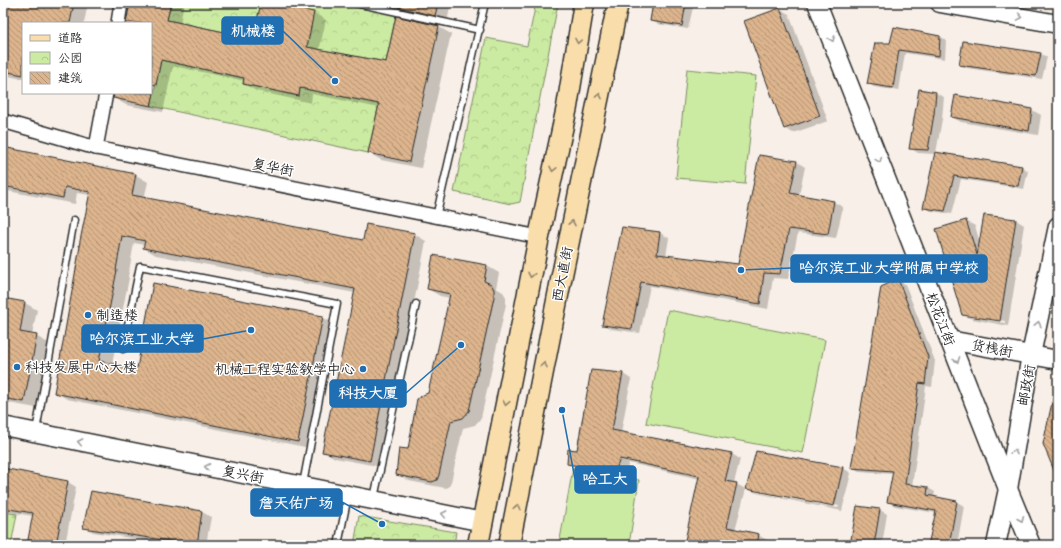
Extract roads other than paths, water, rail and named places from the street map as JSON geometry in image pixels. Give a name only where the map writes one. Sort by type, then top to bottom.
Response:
[{"type":"main road","points":[[478,545],[539,237],[567,107],[584,3]]},
{"type":"main road","name":"西大直街","points":[[510,545],[562,275],[618,3]]},
{"type":"street","points":[[118,22],[121,3]]},
{"type":"street","name":"松花江街","points":[[817,3],[1031,545]]},
{"type":"street","points":[[940,3],[1058,24]]},
{"type":"street","points":[[96,148],[106,94]]},
{"type":"street","name":"复华街","points":[[3,121],[96,148],[539,237]]},
{"type":"street","name":"邮政街","points":[[996,545],[1008,488],[1031,355],[1058,226]]},
{"type":"street","name":"货栈街","points":[[949,340],[1058,360]]},
{"type":"street","name":"复兴街","points":[[3,426],[483,522]]},
{"type":"lane","points":[[356,3],[480,30]]},
{"type":"lane","points":[[436,217],[485,3]]},
{"type":"lane","points":[[36,433],[74,220]]},
{"type":"lane","points":[[123,349],[140,266],[337,304],[303,486]]},
{"type":"lane","points":[[373,500],[416,304]]},
{"type":"lane","points":[[338,545],[348,495]]},
{"type":"place","name":"机械楼","points":[[335,81]]},
{"type":"place","name":"哈尔滨工业大学附属中学校","points":[[741,270]]},
{"type":"place","name":"制造楼","points":[[88,315]]},
{"type":"place","name":"哈尔滨工业大学","points":[[251,330]]},
{"type":"place","name":"科技大厦","points":[[461,345]]},
{"type":"place","name":"科技发展中心大楼","points":[[17,367]]},
{"type":"place","name":"机械工程实验教学中心","points":[[363,369]]},
{"type":"place","name":"哈工大","points":[[562,410]]},
{"type":"place","name":"詹天佑广场","points":[[382,524]]}]
